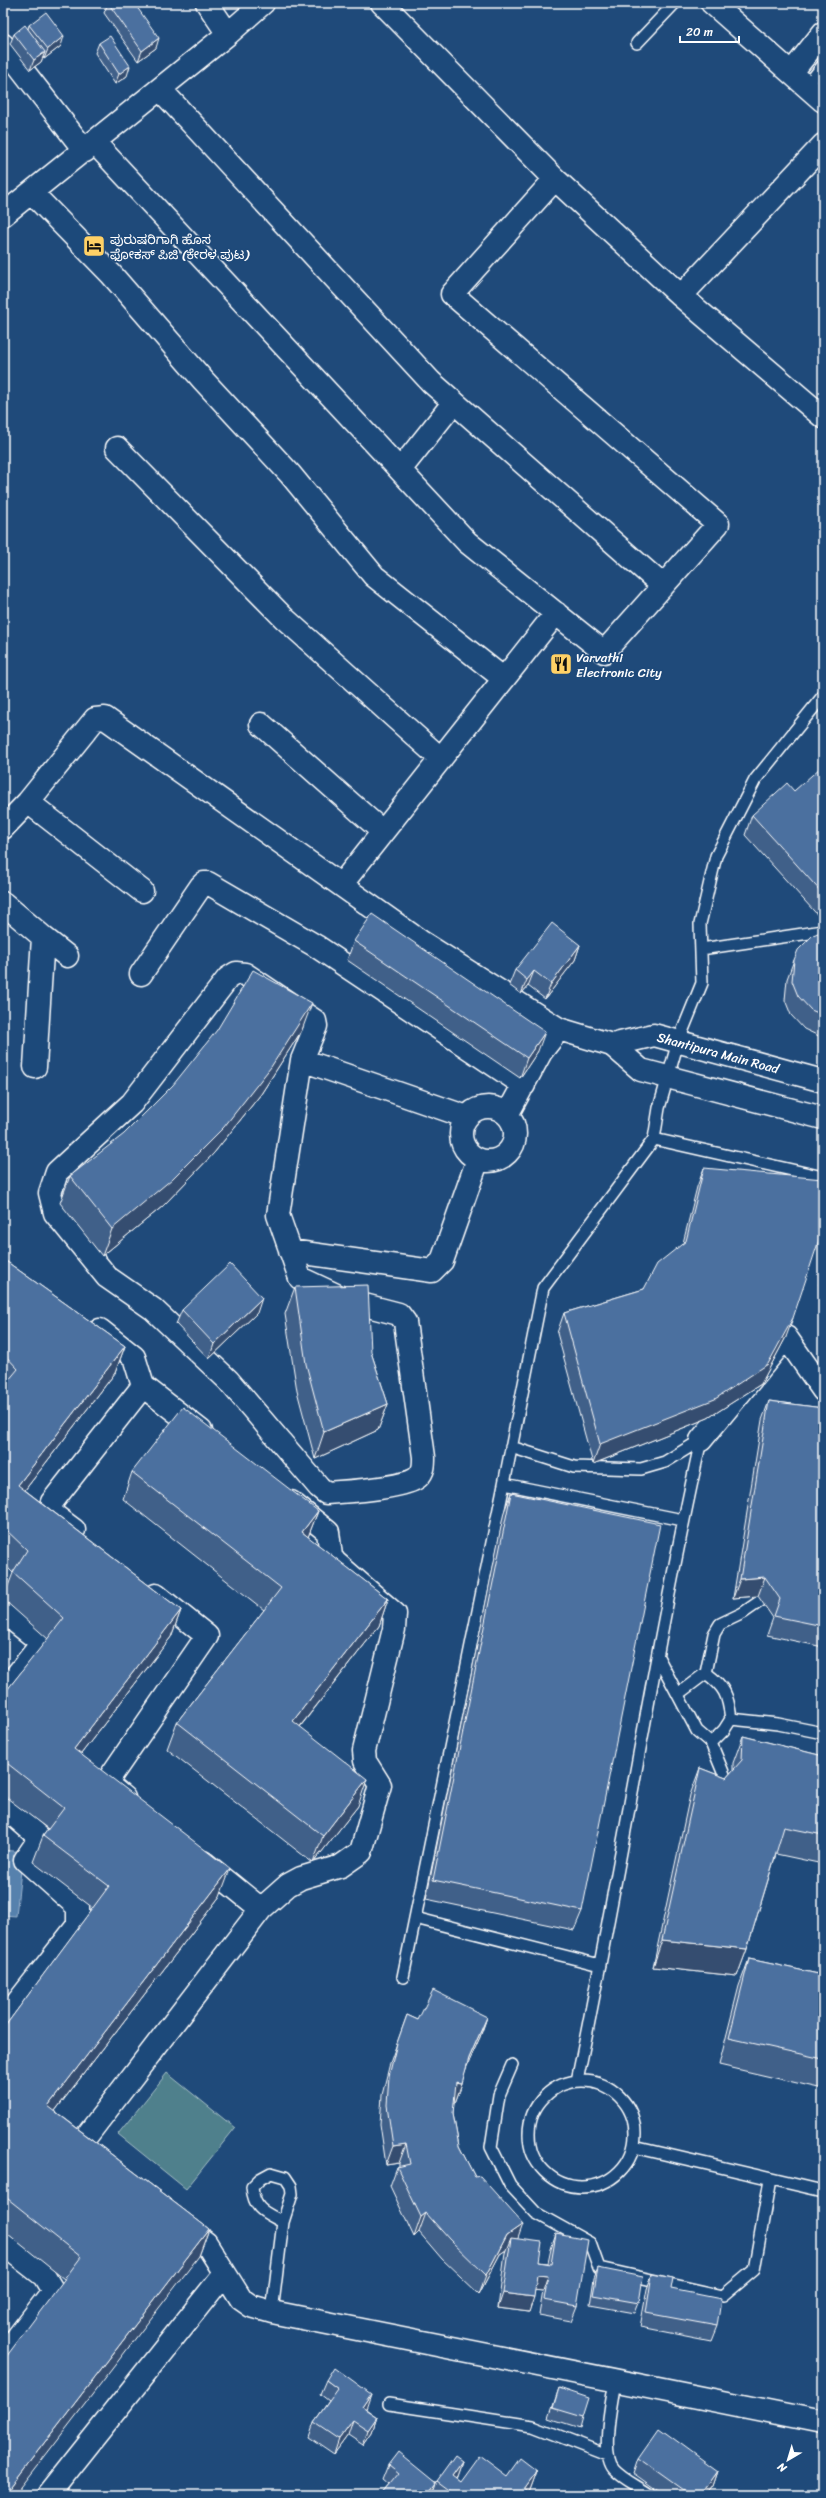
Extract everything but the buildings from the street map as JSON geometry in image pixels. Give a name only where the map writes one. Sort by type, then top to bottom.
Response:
[{"type":"street","points":[[207,3],[228,34]]},
{"type":"street","points":[[3,215],[90,147],[228,34],[263,3]]},
{"type":"street","points":[[382,3],[555,178],[681,296],[823,417]]},
{"type":"street","points":[[712,3],[823,101]]},
{"type":"street","points":[[799,79],[823,33]]},
{"type":"street","points":[[3,45],[90,147],[400,470],[467,542],[604,652],[718,524],[452,294],[555,178]]},
{"type":"street","points":[[160,89],[431,382],[663,586]]},
{"type":"street","points":[[681,296],[823,145]]},
{"type":"street","points":[[32,193],[110,274],[203,380],[290,474],[374,576],[504,679]]},
{"type":"street","points":[[400,470],[454,402]]},
{"type":"street","points":[[117,448],[284,618],[441,759]]},
{"type":"street","points":[[341,885],[556,614]]},
{"type":"street","points":[[3,828],[28,802],[84,730],[95,719],[105,718],[420,941],[559,1029],[612,1045],[641,1070],[823,1118]]},
{"type":"street","points":[[261,724],[383,832]]},
{"type":"street","points":[[28,802],[142,892]]},
{"type":"street","points":[[141,974],[201,886],[204,883],[208,883],[316,946],[524,1085]]},
{"type":"street","points":[[3,903],[67,956]]},
{"type":"street","points":[[35,1068],[43,937]]},
{"type":"street","points":[[236,973],[245,974],[313,1017],[316,1026],[302,1060],[278,1215],[300,1278],[349,1301],[399,1314],[405,1322],[424,1458],[424,1469],[417,1478],[405,1484],[326,1493],[319,1488],[228,1380],[153,1309],[107,1277],[55,1213],[50,1193],[57,1172],[132,1103],[228,978],[236,973]]},
{"type":"street","points":[[507,1115],[541,1052],[559,1029]]},
{"type":"street","name":"Shantipura Main Road","points":[[612,1045],[654,1035],[823,1081]]},
{"type":"street","points":[[302,1060],[467,1117]]},
{"type":"street","points":[[487,1108],[500,1110],[507,1115],[515,1131],[512,1148],[498,1160],[487,1162],[478,1160],[466,1150],[462,1142],[463,1124],[467,1117],[474,1111],[487,1108]]},
{"type":"street","points":[[290,1251],[432,1271],[442,1262],[478,1160]]},
{"type":"street","points":[[85,1319],[134,1357],[143,1386],[218,1444]]},
{"type":"street","points":[[701,1440],[788,1330],[823,1390]]},
{"type":"street","points":[[89,1542],[54,1515],[50,1508],[52,1502],[143,1386]]},
{"type":"street","points":[[110,2169],[79,2146],[260,1908],[288,1885],[301,1878],[341,1866],[361,1852],[380,1785],[365,1762],[364,1751],[394,1629],[395,1614],[335,1562],[332,1556],[328,1532],[324,1527],[274,1488]]},
{"type":"street","points":[[139,1582],[207,1636],[106,1783],[143,1813]]},
{"type":"street","points":[[3,1612],[42,1643],[3,1692]]},
{"type":"street","points":[[3,1806],[40,1838],[25,1860],[78,1907],[78,1925],[3,2021]]},
{"type":"street","points":[[186,1848],[260,1908]]},
{"type":"street","points":[[165,2212],[206,2243],[241,2299],[251,2306],[272,2312],[823,2422]]},
{"type":"street","points":[[3,2244],[44,2276],[53,2291],[3,2356]]},
{"type":"street","points":[[48,2495],[224,2274]]},
{"type":"lane","points":[[638,44],[675,3]]},
{"type":"lane","points":[[799,79],[823,65]]},
{"type":"lane","points":[[403,1977],[543,1288],[654,1139],[659,1108],[678,1042],[702,983],[700,924],[716,856],[755,780],[823,696]]},
{"type":"lane","points":[[701,949],[823,931]]},
{"type":"lane","points":[[654,1139],[823,1177]]},
{"type":"lane","points":[[511,1447],[574,1467],[641,1469],[665,1462],[701,1440]]},
{"type":"lane","points":[[577,2081],[684,1520],[701,1440]]},
{"type":"lane","points":[[504,1484],[684,1520]]},
{"type":"lane","points":[[678,1694],[706,1673],[714,1634],[720,1624],[743,1613],[780,1588]]},
{"type":"lane","points":[[658,1657],[697,1730],[711,1743],[725,1777]]},
{"type":"lane","points":[[706,1673],[720,1683],[728,1697],[731,1719],[724,1730],[711,1743]]},
{"type":"lane","points":[[731,1719],[778,1724],[823,1733]]},
{"type":"lane","points":[[415,1918],[600,1965]]},
{"type":"lane","points":[[512,2066],[499,2095],[491,2147],[510,2185],[536,2213],[590,2243],[599,2268],[723,2296],[754,2270],[770,2180]]},
{"type":"lane","points":[[577,2081],[593,2082],[604,2086],[622,2100],[631,2114],[635,2130],[634,2147],[616,2175],[601,2184],[584,2187],[566,2185],[550,2177],[538,2163],[530,2141],[529,2128],[534,2111],[544,2096],[559,2086],[577,2081]]},
{"type":"lane","points":[[634,2147],[770,2180],[823,2191]]},
{"type":"lane","points":[[272,2312],[282,2222]]},
{"type":"lane","points":[[615,2381],[608,2439],[608,2455],[614,2470],[650,2495]]},
{"type":"lane","points":[[389,2404],[533,2426],[608,2455]]},
{"type":"green space","points":[[167,2073],[235,2128],[186,2189],[118,2134]]},
{"type":"water","points":[[3,1850],[23,1852],[16,1916],[3,1915]]},
{"type":"place","name":"ಪುರುಷರಿಗಾಗಿ ಹೊಸ ಫೋಕಸ್ ಪಿಜಿ (ಕೇರಳ ಪುಟ)","points":[[94,246]]},
{"type":"place","name":"Varvathi Electronic City","points":[[561,664]]}]
